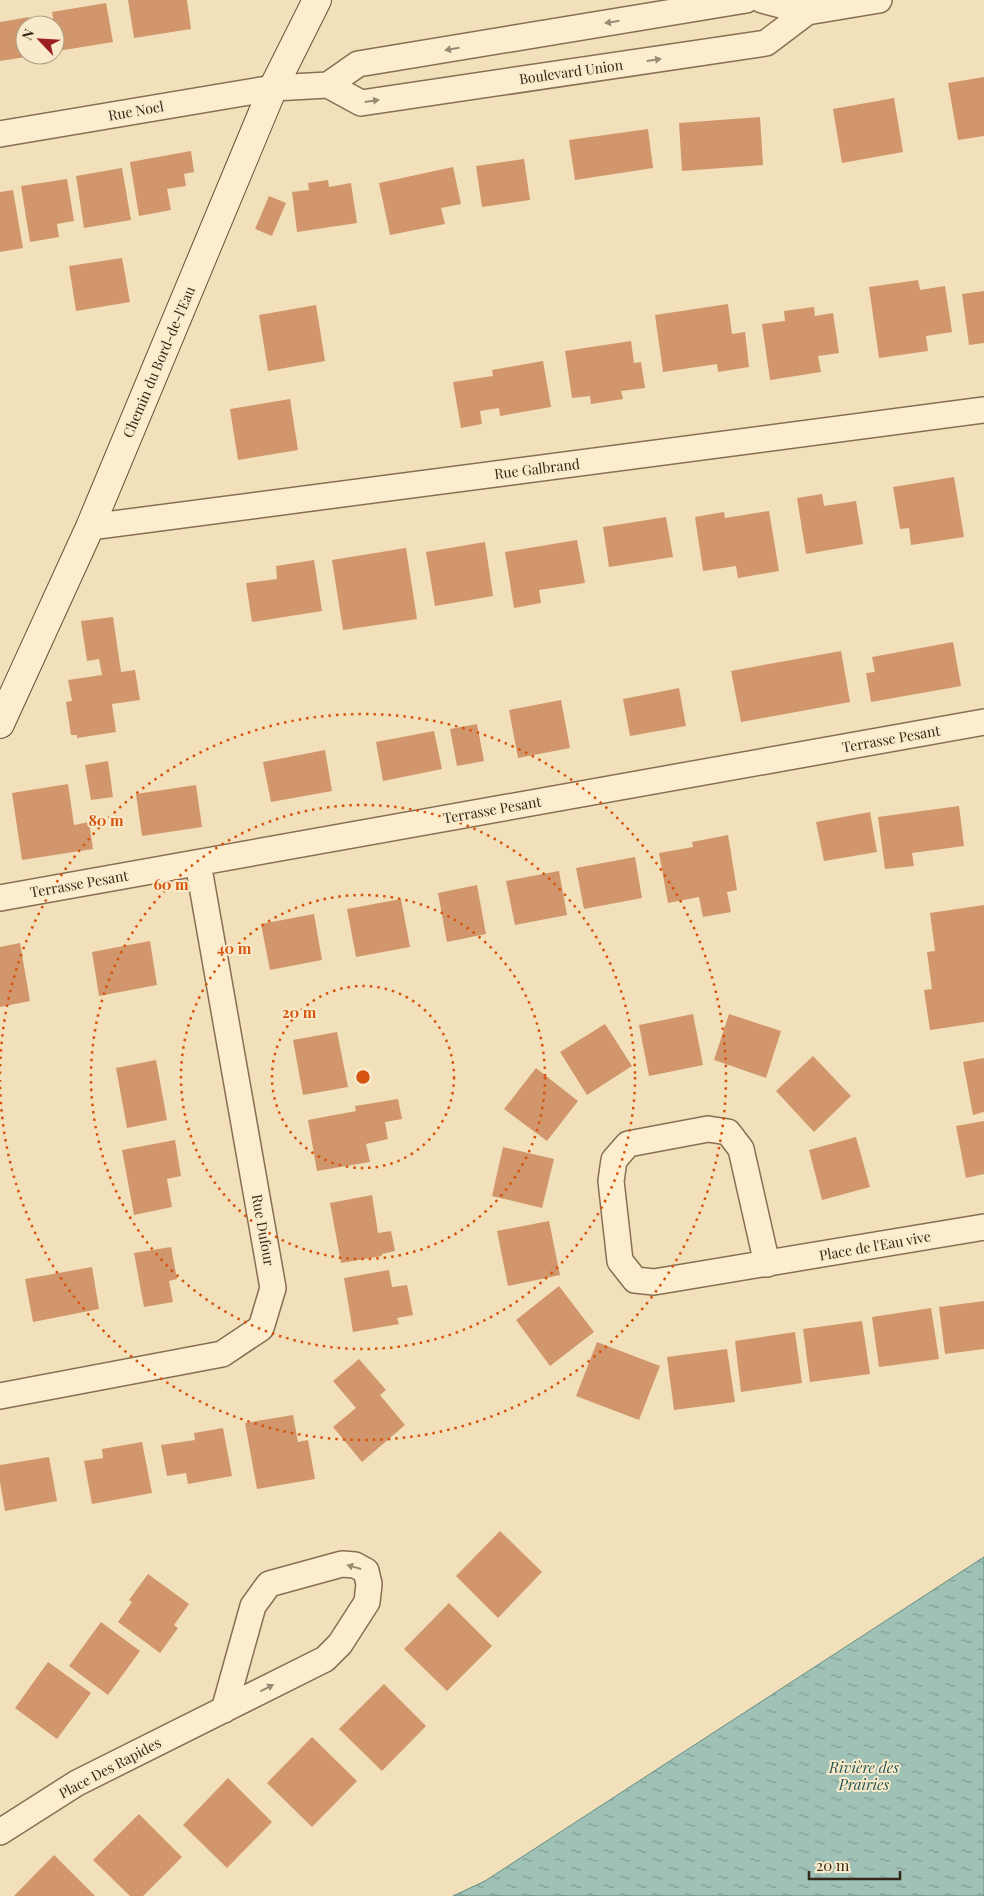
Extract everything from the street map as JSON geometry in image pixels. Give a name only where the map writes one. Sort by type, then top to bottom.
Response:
[{"type":"street","name":"Chemin du Bord-de-l'Eau","points":[[0,724],[90,527],[273,88],[317,0]]},
{"type":"street","points":[[273,88],[328,85],[358,64],[746,0]]},
{"type":"street","name":"Boulevard Union","points":[[762,0],[807,12],[879,0]]},
{"type":"street","name":"Boulevard Union","points":[[328,85],[361,103],[756,45],[766,43],[807,12]]},
{"type":"street","name":"Rue Noel","points":[[0,134],[273,88]]},
{"type":"street","name":"Rue Galbrand","points":[[90,527],[984,410]]},
{"type":"street","name":"Terrasse Pesant","points":[[0,898],[984,722]]},
{"type":"street","name":"Rue Dufour","points":[[0,1396],[222,1354],[261,1328],[273,1288],[198,863]]},
{"type":"street","name":"Place de l'Eau vive","points":[[766,1264],[741,1148],[728,1132],[708,1129],[628,1144],[614,1160],[610,1181],[620,1261],[636,1280],[654,1282],[766,1264],[984,1227]]},
{"type":"street","name":"Place Des Rapides","points":[[0,1832],[77,1784],[224,1710],[326,1658],[340,1644],[367,1602],[369,1584],[366,1571],[355,1565],[342,1564],[269,1584],[253,1606],[224,1710]]},
{"type":"water","name":"Rivière des Prairies","points":[[984,1557],[984,1896],[453,1896],[485,1881]]},
{"type":"building","points":[[128,0],[187,0],[191,29],[134,38]]},
{"type":"building","points":[[106,3],[113,42],[65,50],[65,15],[52,15],[52,12]]},
{"type":"building","points":[[15,19],[15,59],[0,61],[0,22]]},
{"type":"building","points":[[984,77],[984,136],[958,140],[948,83]]},
{"type":"building","points":[[894,98],[903,152],[842,163],[833,109]]},
{"type":"building","points":[[760,117],[763,165],[682,171],[679,123]]},
{"type":"building","points":[[648,129],[653,168],[575,180],[569,140]]},
{"type":"building","points":[[191,151],[194,172],[184,174],[186,186],[167,189],[171,210],[139,216],[130,162]]},
{"type":"building","points":[[524,159],[530,200],[482,207],[476,166]]},
{"type":"building","points":[[453,167],[461,204],[441,208],[445,224],[390,235],[379,183]]},
{"type":"building","points":[[122,168],[131,220],[84,228],[76,176]]},
{"type":"building","points":[[67,179],[74,221],[57,224],[59,237],[30,242],[21,186]]},
{"type":"building","points":[[328,180],[329,187],[351,183],[357,223],[297,232],[292,192],[309,190],[308,183]]},
{"type":"building","points":[[13,190],[23,248],[0,252],[0,192]]},
{"type":"building","points":[[269,196],[286,203],[272,236],[255,229]]},
{"type":"building","points":[[122,258],[130,302],[76,311],[69,266]]},
{"type":"building","points":[[918,280],[920,290],[945,286],[952,332],[926,336],[928,351],[879,358],[869,287]]},
{"type":"building","points":[[984,291],[984,343],[969,345],[962,294]]},
{"type":"building","points":[[728,304],[732,334],[745,332],[749,367],[718,372],[717,364],[663,372],[655,315]]},
{"type":"building","points":[[316,305],[325,361],[268,371],[259,315]]},
{"type":"building","points":[[814,307],[815,316],[833,313],[839,353],[818,356],[821,372],[770,380],[762,324],[785,321],[784,311]]},
{"type":"building","points":[[631,341],[634,363],[641,362],[645,388],[621,391],[623,399],[591,404],[590,396],[572,398],[565,351]]},
{"type":"building","points":[[543,361],[551,407],[500,416],[499,408],[480,411],[482,424],[461,428],[453,382],[493,376],[492,370]]},
{"type":"building","points":[[290,399],[298,450],[238,460],[230,409]]},
{"type":"building","points":[[954,477],[964,537],[911,545],[909,528],[900,529],[893,487]]},
{"type":"building","points":[[822,494],[824,506],[856,501],[863,544],[806,554],[797,498]]},
{"type":"building","points":[[769,511],[779,571],[738,578],[736,566],[703,571],[695,517],[724,512],[725,518]]},
{"type":"building","points":[[666,517],[673,557],[609,567],[603,527]]},
{"type":"building","points":[[577,540],[585,583],[539,590],[541,603],[514,608],[505,552]]},
{"type":"building","points":[[485,542],[493,596],[435,606],[426,552]]},
{"type":"building","points":[[406,548],[417,619],[343,630],[332,560]]},
{"type":"building","points":[[314,560],[322,611],[252,622],[246,583],[277,579],[276,566]]},
{"type":"building","points":[[113,617],[121,672],[135,670],[140,700],[112,704],[116,732],[77,738],[77,735],[71,735],[66,702],[72,701],[68,680],[102,675],[99,659],[87,661],[81,621]]},
{"type":"building","points":[[953,642],[961,686],[871,702],[866,673],[875,672],[872,657]]},
{"type":"building","points":[[841,651],[850,702],[741,722],[731,671]]},
{"type":"building","points":[[679,688],[686,726],[630,736],[623,699]]},
{"type":"building","points":[[561,700],[570,748],[518,758],[509,710]]},
{"type":"building","points":[[477,724],[484,761],[457,766],[450,729]]},
{"type":"building","points":[[434,731],[442,769],[383,781],[376,742]]},
{"type":"building","points":[[325,750],[332,791],[271,802],[263,762]]},
{"type":"building","points":[[108,761],[113,797],[91,800],[85,765]]},
{"type":"building","points":[[68,784],[74,825],[89,822],[93,849],[22,860],[12,793]]},
{"type":"building","points":[[196,785],[202,827],[142,836],[136,794]]},
{"type":"building","points":[[959,806],[964,846],[912,853],[914,866],[885,869],[878,817]]},
{"type":"building","points":[[870,812],[877,852],[824,861],[816,822]]},
{"type":"building","points":[[728,835],[737,890],[727,892],[731,912],[703,917],[699,897],[668,903],[659,853],[693,847],[692,842]]},
{"type":"building","points":[[635,857],[642,898],[584,909],[576,868]]},
{"type":"building","points":[[559,871],[567,915],[515,925],[506,881]]},
{"type":"building","points":[[477,885],[486,934],[447,942],[438,893]]},
{"type":"building","points":[[401,899],[410,947],[356,957],[347,909]]},
{"type":"building","points":[[984,905],[984,1022],[930,1030],[924,990],[932,989],[927,952],[935,951],[930,913]]},
{"type":"building","points":[[314,914],[322,960],[270,970],[261,924]]},
{"type":"building","points":[[150,941],[157,985],[99,996],[92,952]]},
{"type":"building","points":[[20,943],[30,1001],[0,1007],[0,947]]},
{"type":"building","points":[[693,1014],[703,1065],[649,1076],[639,1025]]},
{"type":"building","points":[[729,1014],[781,1031],[766,1078],[714,1060]]},
{"type":"building","points":[[605,1024],[632,1066],[587,1095],[560,1052]]},
{"type":"building","points":[[337,1032],[348,1087],[303,1095],[293,1040]]},
{"type":"building","points":[[813,1056],[851,1096],[814,1132],[776,1091]]},
{"type":"building","points":[[984,1058],[984,1112],[973,1115],[963,1062]]},
{"type":"building","points":[[156,1060],[167,1120],[127,1128],[116,1068]]},
{"type":"building","points":[[536,1068],[578,1101],[547,1141],[504,1109]]},
{"type":"building","points":[[398,1099],[402,1119],[385,1122],[388,1139],[366,1144],[370,1162],[317,1171],[308,1120],[356,1111],[355,1106]]},
{"type":"building","points":[[984,1121],[984,1174],[966,1178],[956,1126]]},
{"type":"building","points":[[856,1137],[870,1187],[822,1200],[809,1150]]},
{"type":"building","points":[[175,1140],[181,1176],[167,1179],[172,1207],[134,1215],[122,1150]]},
{"type":"building","points":[[503,1147],[554,1159],[542,1208],[492,1196]]},
{"type":"building","points":[[372,1195],[378,1233],[391,1231],[395,1251],[382,1254],[382,1256],[341,1263],[330,1203]]},
{"type":"building","points":[[549,1221],[560,1275],[508,1286],[497,1231]]},
{"type":"building","points":[[171,1247],[177,1279],[169,1281],[173,1302],[144,1307],[134,1253]]},
{"type":"building","points":[[92,1267],[99,1309],[33,1322],[25,1279]]},
{"type":"building","points":[[389,1270],[392,1287],[407,1285],[413,1315],[397,1318],[399,1324],[353,1332],[344,1278]]},
{"type":"building","points":[[559,1286],[594,1332],[550,1366],[516,1320]]},
{"type":"building","points":[[984,1301],[984,1349],[945,1354],[939,1307]]},
{"type":"building","points":[[931,1308],[939,1359],[879,1367],[872,1317]]},
{"type":"building","points":[[862,1321],[870,1374],[810,1382],[803,1329]]},
{"type":"building","points":[[795,1332],[802,1383],[741,1392],[735,1341]]},
{"type":"building","points":[[597,1342],[660,1366],[639,1420],[576,1396]]},
{"type":"building","points":[[727,1349],[735,1402],[674,1410],[667,1357]]},
{"type":"building","points":[[359,1359],[386,1390],[380,1395],[405,1425],[362,1462],[333,1427],[356,1408],[333,1381]]},
{"type":"building","points":[[293,1415],[298,1442],[308,1440],[315,1479],[257,1489],[245,1423]]},
{"type":"building","points":[[223,1428],[232,1476],[188,1484],[186,1473],[167,1476],[161,1445],[195,1440],[194,1433]]},
{"type":"building","points":[[142,1442],[152,1493],[92,1504],[84,1461],[103,1458],[102,1449]]},
{"type":"building","points":[[49,1457],[57,1501],[5,1511],[0,1482],[0,1465]]},
{"type":"building","points":[[500,1531],[542,1572],[498,1618],[456,1576]]},
{"type":"building","points":[[148,1574],[189,1604],[174,1625],[178,1628],[160,1653],[118,1622],[132,1602],[129,1600]]},
{"type":"building","points":[[449,1603],[492,1646],[447,1691],[404,1649]]},
{"type":"building","points":[[101,1622],[140,1651],[108,1695],[69,1666]]},
{"type":"building","points":[[48,1662],[91,1693],[57,1739],[15,1708]]},
{"type":"building","points":[[384,1684],[426,1726],[382,1771],[339,1729]]},
{"type":"building","points":[[312,1737],[357,1781],[312,1827],[267,1783]]},
{"type":"building","points":[[228,1778],[272,1822],[227,1868],[183,1825]]},
{"type":"building","points":[[139,1814],[182,1857],[143,1896],[130,1896],[93,1860]]},
{"type":"building","points":[[54,1855],[95,1896],[14,1896]]}]
